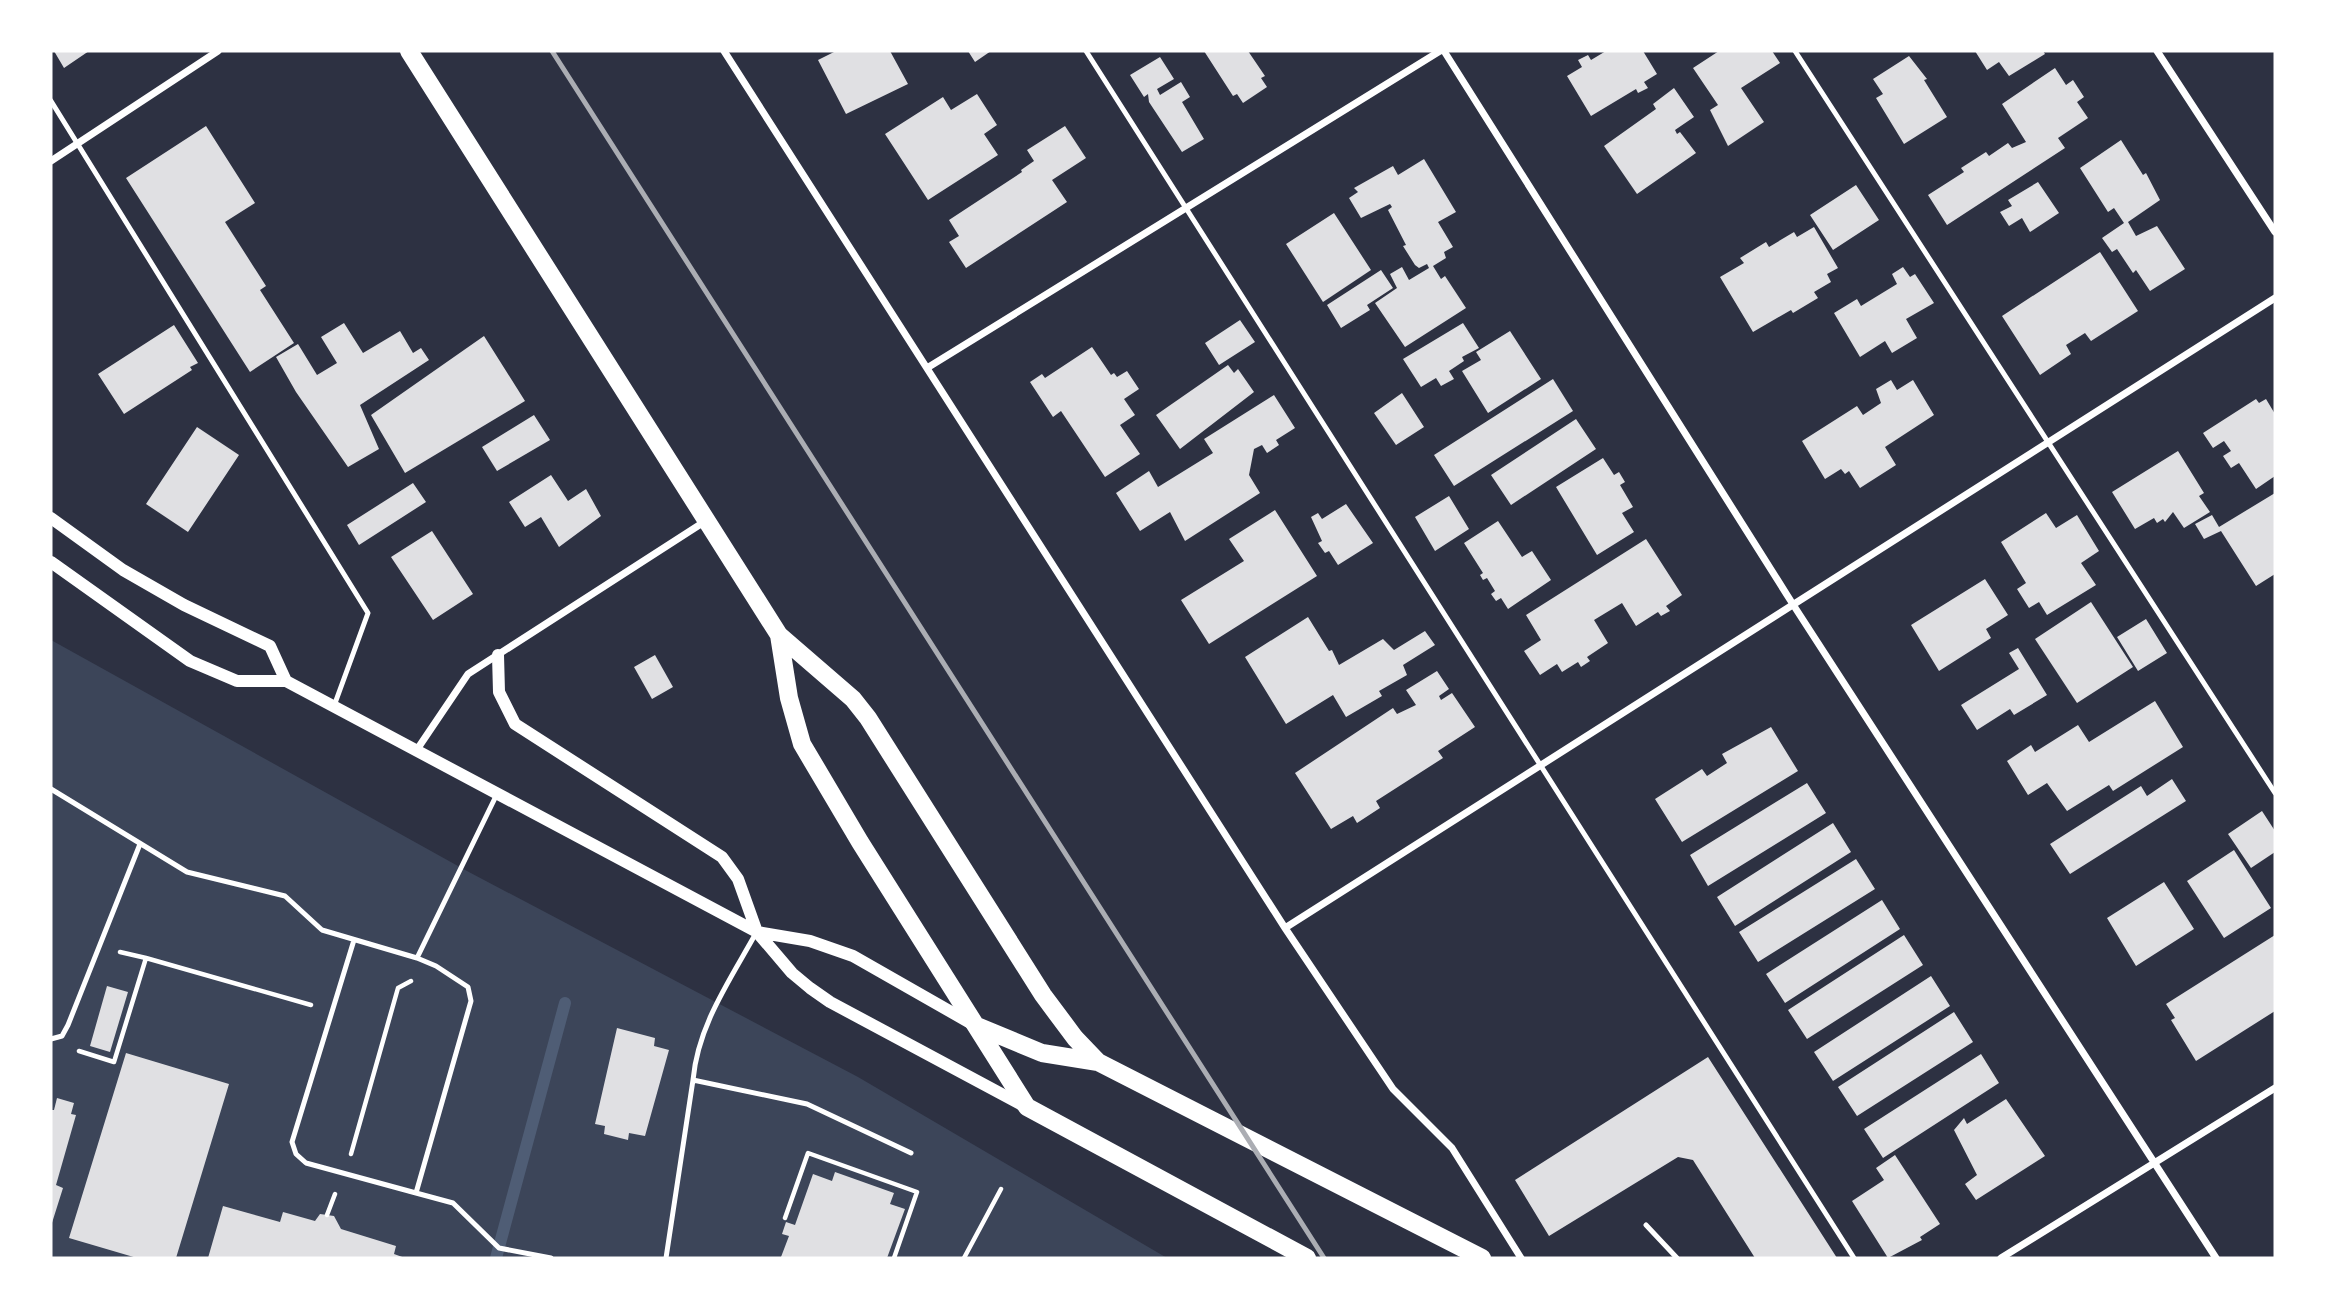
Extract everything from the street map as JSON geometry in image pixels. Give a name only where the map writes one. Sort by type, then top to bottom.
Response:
[{"type":"main road","points":[[409,51],[779,635],[853,699],[868,718],[1043,995],[1075,1038],[1098,1062]]},
{"type":"main road","points":[[779,635],[789,698],[802,744],[860,842],[1027,1107],[1307,1258]]},
{"type":"main road","points":[[977,1026],[1042,1053],[1098,1062],[1482,1258]]},
{"type":"street","points":[[51,161],[218,51]]},
{"type":"street","points":[[724,51],[1285,928],[1393,1089],[1452,1148],[1521,1258]]},
{"type":"street","points":[[927,368],[1442,51],[1794,606],[2216,1258]]},
{"type":"street","points":[[2157,51],[2275,232]]},
{"type":"street","points":[[1285,928],[2275,298]]},
{"type":"street","points":[[51,517],[123,570],[184,605],[270,646],[286,681]]},
{"type":"street","points":[[416,751],[468,674],[707,520]]},
{"type":"street","points":[[51,562],[190,661],[237,681],[286,681],[757,932],[810,941],[853,956],[977,1026]]},
{"type":"street","points":[[498,655],[499,692],[514,724],[722,857],[738,879],[757,932],[792,973],[830,1002],[1027,1107]]},
{"type":"street","points":[[2001,1258],[2275,1088]]},
{"type":"lane","points":[[1086,51],[1854,1258]]},
{"type":"lane","points":[[1795,51],[2275,793]]},
{"type":"lane","points":[[51,101],[368,613],[334,706]]},
{"type":"lane","points":[[51,789],[187,873],[285,897],[322,930],[417,958],[436,966],[468,987],[471,1001],[416,1193]]},
{"type":"lane","points":[[417,958],[497,793]]},
{"type":"lane","points":[[51,1039],[62,1036],[68,1025],[140,844]]},
{"type":"lane","points":[[666,1258],[695,1061],[706,1024],[757,932]]},
{"type":"lane","points":[[354,940],[292,1142],[296,1154],[306,1163],[453,1203],[499,1248],[551,1258]]},
{"type":"lane","points":[[693,1080],[807,1104],[911,1153]]},
{"type":"lane","points":[[1646,1225],[1676,1258]]},
{"type":"path","points":[[76,1050],[114,1062],[146,958],[332,1010]]},
{"type":"path","points":[[342,1173],[354,1147],[398,988],[436,966]]},
{"type":"path","points":[[785,1218],[808,1153],[917,1192],[894,1258]]},
{"type":"path","points":[[964,1258],[1001,1189]]},
{"type":"shaded area","points":[[51,640],[467,871],[858,1077],[1167,1258],[51,1258]]},
{"type":"building","points":[[54,51],[89,51],[64,68]]},
{"type":"building","points":[[836,51],[890,51],[908,84],[846,114],[818,60]]},
{"type":"building","points":[[968,51],[991,51],[975,62]]},
{"type":"building","points":[[1204,51],[1248,51],[1265,76],[1261,78],[1267,87],[1243,103],[1237,94],[1233,96]]},
{"type":"building","points":[[1606,51],[1643,51],[1657,74],[1644,82],[1648,88],[1638,93],[1636,89],[1591,116],[1567,76],[1582,67],[1578,60],[1588,55],[1591,60]]},
{"type":"building","points":[[1719,51],[1772,51],[1780,63],[1741,88],[1764,122],[1728,146],[1710,110],[1718,105],[1693,68]]},
{"type":"building","points":[[1975,51],[2043,51],[2045,54],[2009,76],[1999,62],[1987,70]]},
{"type":"building","points":[[1909,56],[1927,79],[1924,80],[1947,117],[1904,144],[1876,98],[1883,94],[1873,79]]},
{"type":"building","points":[[1160,57],[1174,79],[1157,89],[1160,95],[1181,82],[1190,97],[1182,102],[1204,139],[1182,152],[1149,102],[1148,94],[1144,97],[1130,75]]},
{"type":"building","points":[[2055,68],[2066,85],[2073,80],[2084,97],[2077,102],[2088,118],[2058,138],[2065,148],[1947,225],[1928,195],[1964,172],[1961,168],[1986,152],[1989,156],[2008,143],[2012,148],[2026,142],[2002,104]]},
{"type":"building","points":[[1674,88],[1694,117],[1675,130],[1677,134],[1680,132],[1696,153],[1637,194],[1604,146],[1656,109],[1653,104]]},
{"type":"building","points":[[977,94],[997,125],[984,134],[998,155],[928,200],[885,134],[943,97],[951,110]]},
{"type":"building","points":[[206,126],[255,203],[225,222],[266,286],[260,290],[294,343],[250,372],[126,178]]},
{"type":"building","points":[[1065,126],[1086,158],[1052,180],[1067,202],[966,268],[949,242],[959,236],[949,220],[1022,172],[1021,170],[1034,161],[1027,150]]},
{"type":"building","points":[[2121,140],[2143,175],[2146,173],[2160,200],[2128,222],[2136,236],[2157,226],[2185,269],[2150,291],[2136,270],[2133,273],[2117,249],[2112,252],[2102,238],[2124,223],[2114,208],[2108,212],[2080,168]]},
{"type":"building","points":[[1424,159],[1456,212],[1438,222],[1453,247],[1444,252],[1446,258],[1433,266],[1441,279],[1445,276],[1466,308],[1405,347],[1375,303],[1397,288],[1390,274],[1402,267],[1409,280],[1429,268],[1427,264],[1419,268],[1415,265],[1403,246],[1406,245],[1388,210],[1392,207],[1390,204],[1361,218],[1349,198],[1358,192],[1354,188],[1393,166],[1398,175]]},
{"type":"building","points":[[2038,182],[2059,213],[2030,232],[2022,218],[2009,226],[2000,212],[2012,206],[2008,200]]},
{"type":"building","points":[[1856,185],[1879,220],[1833,250],[1810,215]]},
{"type":"building","points":[[1334,213],[1371,270],[1323,302],[1286,244]]},
{"type":"building","points":[[1814,227],[1838,268],[1827,274],[1831,282],[1814,292],[1818,298],[1753,332],[1720,277],[1744,263],[1740,258],[1766,242],[1769,247],[1794,232],[1797,237]]},
{"type":"building","points":[[2100,252],[2138,311],[2091,341],[2085,333],[2066,345],[2071,354],[2040,375],[2002,316]]},
{"type":"building","points":[[1903,267],[1910,277],[1915,274],[1934,303],[1906,319],[1917,338],[1892,353],[1885,341],[1860,357],[1834,313],[1857,299],[1861,306],[1897,284],[1892,274]]},
{"type":"building","points":[[1381,270],[1393,288],[1367,305],[1370,310],[1341,328],[1327,305]]},
{"type":"building","points":[[1240,320],[1255,342],[1219,365],[1205,343]]},
{"type":"building","points":[[344,323],[363,353],[400,331],[413,353],[421,348],[429,360],[360,405],[379,449],[348,467],[296,392],[276,357],[298,344],[317,375],[337,363],[321,337]]},
{"type":"building","points":[[1463,323],[1479,348],[1462,357],[1464,361],[1449,371],[1454,379],[1441,386],[1436,378],[1421,387],[1403,359]]},
{"type":"building","points":[[174,325],[198,363],[190,367],[192,370],[124,414],[98,374]]},
{"type":"building","points":[[1510,331],[1541,379],[1488,413],[1462,371],[1481,360],[1476,352]]},
{"type":"building","points":[[484,336],[525,401],[405,473],[371,415]]},
{"type":"building","points":[[1092,347],[1111,375],[1114,373],[1117,377],[1127,371],[1139,389],[1124,399],[1135,415],[1120,425],[1140,454],[1105,477],[1061,411],[1053,417],[1030,382],[1042,374],[1045,378]]},
{"type":"building","points":[[1228,365],[1234,373],[1238,369],[1254,392],[1180,449],[1156,415]]},
{"type":"building","points":[[1553,379],[1573,411],[1454,486],[1434,455]]},
{"type":"building","points":[[1891,380],[1897,390],[1913,380],[1934,415],[1885,447],[1896,465],[1860,488],[1849,471],[1845,474],[1841,469],[1825,479],[1802,441],[1857,406],[1863,415],[1881,403],[1876,389]]},
{"type":"building","points":[[1402,393],[1424,427],[1396,445],[1374,413]]},
{"type":"building","points":[[1274,395],[1295,428],[1276,440],[1279,445],[1267,453],[1262,445],[1254,449],[1249,475],[1260,493],[1185,541],[1170,512],[1140,531],[1116,493],[1149,471],[1158,487],[1213,453],[1204,439]]},
{"type":"building","points":[[2256,399],[2259,403],[2266,399],[2275,414],[2275,476],[2256,489],[2239,463],[2231,468],[2223,456],[2231,451],[2224,441],[2213,448],[2203,433]]},
{"type":"building","points":[[534,415],[550,440],[497,471],[482,447]]},
{"type":"building","points":[[1576,419],[1596,449],[1511,505],[1491,475]]},
{"type":"building","points":[[197,427],[239,455],[188,532],[146,504]]},
{"type":"building","points":[[2178,451],[2204,493],[2199,496],[2210,512],[2184,528],[2173,512],[2165,522],[2163,519],[2157,523],[2154,518],[2135,529],[2112,492]]},
{"type":"building","points":[[1603,458],[1614,475],[1619,472],[1625,482],[1620,485],[1633,507],[1622,513],[1634,532],[1597,555],[1556,487]]},
{"type":"building","points":[[551,475],[568,501],[586,489],[601,516],[559,547],[541,517],[525,527],[509,502]]},
{"type":"building","points":[[413,483],[426,502],[359,545],[347,525]]},
{"type":"building","points":[[2275,493],[2275,574],[2256,586],[2221,531],[2204,539],[2195,524],[2212,515],[2219,527]]},
{"type":"building","points":[[1449,496],[1469,529],[1435,551],[1415,517]]},
{"type":"building","points":[[1346,504],[1373,543],[1338,565],[1329,551],[1325,553],[1318,543],[1322,541],[1311,517],[1318,513],[1322,519]]},
{"type":"building","points":[[1275,510],[1317,576],[1209,644],[1181,600],[1244,561],[1229,539]]},
{"type":"building","points":[[2046,513],[2056,528],[2077,515],[2099,551],[2081,563],[2096,585],[2047,615],[2039,602],[2029,608],[2017,589],[2026,583],[2001,542]]},
{"type":"building","points":[[1498,521],[1522,557],[1532,551],[1551,580],[1508,609],[1501,598],[1496,601],[1491,594],[1495,591],[1487,578],[1483,580],[1480,575],[1483,573],[1464,543]]},
{"type":"building","points":[[432,531],[473,594],[433,620],[391,557]]},
{"type":"building","points":[[1646,539],[1682,595],[1666,606],[1670,611],[1661,616],[1658,612],[1636,626],[1622,603],[1594,620],[1608,643],[1587,657],[1590,661],[1581,667],[1578,662],[1562,672],[1557,664],[1540,675],[1524,651],[1541,640],[1526,615]]},
{"type":"building","points":[[1985,579],[2008,615],[1986,629],[1991,638],[1939,671],[1911,625]]},
{"type":"building","points":[[2091,602],[2133,667],[2077,703],[2035,639]]},
{"type":"building","points":[[1308,617],[1329,651],[1332,650],[1339,665],[1383,639],[1394,650],[1425,631],[1435,645],[1403,665],[1407,675],[1379,691],[1382,696],[1346,717],[1333,695],[1286,724],[1245,657]]},
{"type":"building","points":[[2146,619],[2167,653],[2138,671],[2117,637]]},
{"type":"building","points":[[2018,648],[2047,695],[2014,715],[2010,709],[1977,730],[1961,705],[2019,669],[2009,653]]},
{"type":"building","points":[[655,655],[673,687],[652,699],[634,667]]},
{"type":"building","points":[[1437,671],[1449,689],[1439,696],[1441,700],[1452,693],[1475,727],[1438,751],[1443,758],[1376,801],[1380,808],[1357,823],[1353,816],[1331,829],[1295,773],[1393,708],[1397,714],[1416,705],[1406,690]]},
{"type":"building","points":[[2155,701],[2183,747],[2113,791],[2109,785],[2067,811],[2047,783],[2028,795],[2007,761],[2031,745],[2035,752],[2078,725],[2089,742]]},
{"type":"building","points":[[1771,727],[1798,771],[1682,842],[1655,799],[1702,769],[1707,776],[1727,763],[1722,754]]},
{"type":"building","points":[[2172,779],[2186,801],[2070,874],[2050,844],[2141,786],[2147,796]]},
{"type":"building","points":[[1807,783],[1826,813],[1708,886],[1690,855]]},
{"type":"building","points":[[2262,811],[2275,831],[2275,852],[2251,868],[2228,834]]},
{"type":"building","points":[[1833,823],[1851,852],[1735,926],[1717,897]]},
{"type":"building","points":[[2234,850],[2271,908],[2224,938],[2187,881]]},
{"type":"building","points":[[1856,859],[1875,889],[1758,962],[1739,932]]},
{"type":"building","points":[[2164,882],[2194,929],[2136,966],[2107,918]]},
{"type":"building","points":[[1882,900],[1900,929],[1785,1003],[1766,974]]},
{"type":"building","points":[[1904,935],[1923,965],[1807,1039],[1788,1010]]},
{"type":"building","points":[[2275,935],[2275,1011],[2196,1061],[2171,1020],[2175,1018],[2166,1004]]},
{"type":"building","points":[[1931,976],[1950,1006],[1833,1081],[1814,1052]]},
{"type":"building","points":[[107,986],[128,992],[110,1052],[90,1046]]},
{"type":"building","points":[[1954,1012],[1973,1042],[1857,1116],[1838,1087]]},
{"type":"building","points":[[617,1028],[655,1038],[654,1046],[669,1050],[645,1136],[629,1133],[628,1140],[604,1134],[605,1126],[595,1124]]},
{"type":"building","points":[[126,1053],[229,1084],[176,1258],[137,1258],[69,1238]]},
{"type":"building","points":[[1981,1054],[1999,1083],[1883,1158],[1864,1129]]},
{"type":"building","points":[[1708,1057],[1837,1258],[1755,1258],[1693,1160],[1678,1157],[1549,1236],[1515,1180]]},
{"type":"building","points":[[57,1098],[74,1103],[71,1114],[76,1115],[56,1185],[63,1188],[51,1226],[51,1110],[54,1110]]},
{"type":"building","points":[[2006,1099],[2045,1156],[1976,1200],[1965,1184],[1977,1175],[1954,1130],[1964,1118],[1967,1124]]},
{"type":"building","points":[[1895,1155],[1940,1224],[1920,1237],[1922,1240],[1888,1258],[1852,1201],[1884,1180],[1876,1168]]},
{"type":"building","points":[[835,1172],[894,1193],[890,1204],[905,1209],[887,1258],[781,1257],[789,1236],[782,1234],[786,1222],[795,1225],[813,1174],[832,1181]]},
{"type":"building","points":[[223,1206],[280,1222],[283,1212],[315,1221],[320,1214],[334,1216],[341,1229],[396,1246],[394,1254],[405,1258],[208,1258]]},
{"type":"waterway","points":[[496,1258],[565,1003]]},
{"type":"railway","points":[[552,51],[1324,1258]]}]
